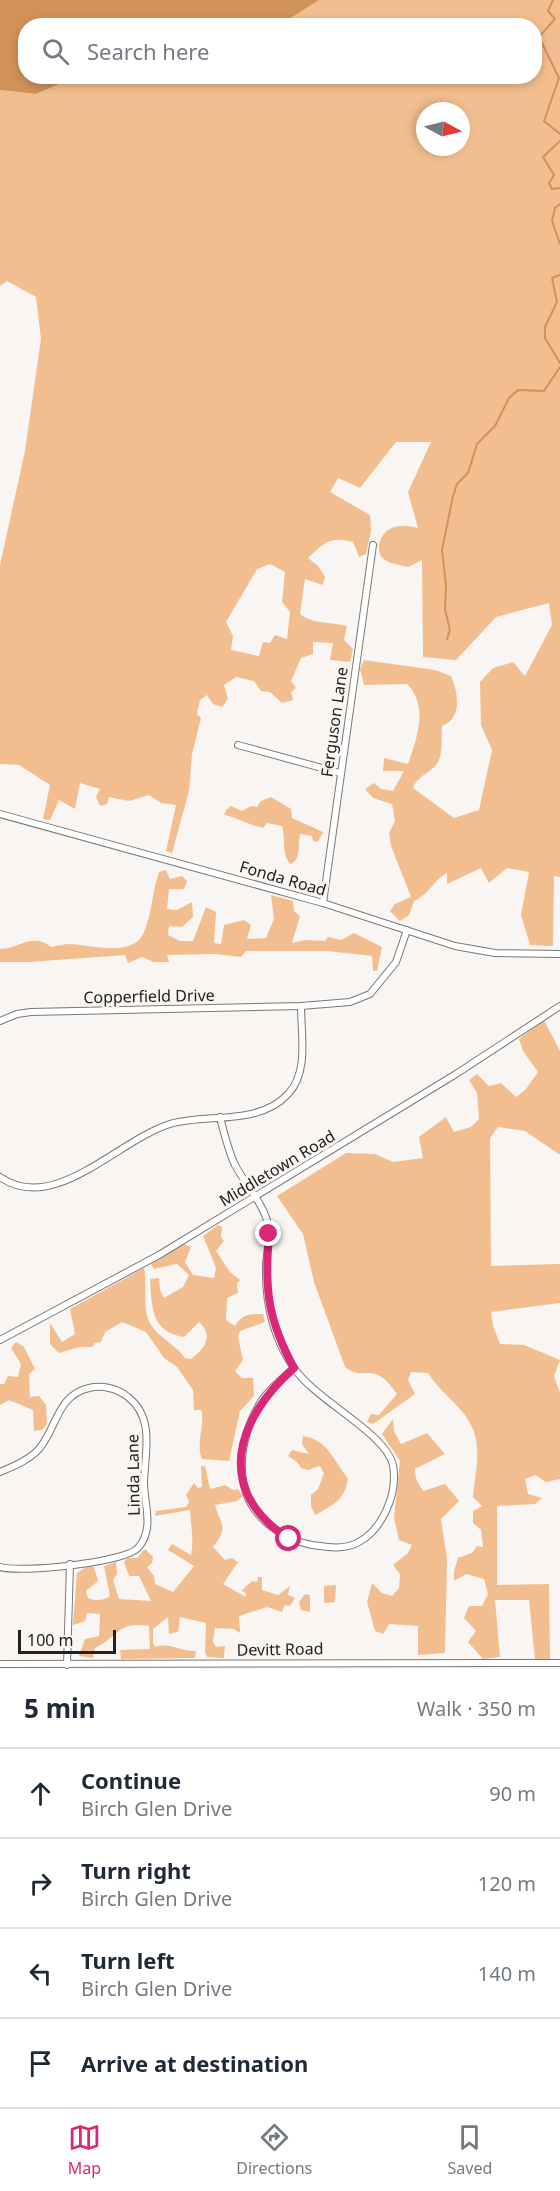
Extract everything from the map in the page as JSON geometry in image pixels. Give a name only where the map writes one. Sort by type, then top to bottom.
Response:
[{"type":"street","name":"Ferguson Lane","points":[[322,903],[373,545]]},
{"type":"street","points":[[238,745],[340,772]]},
{"type":"street","name":"Fonda Road","points":[[0,814],[322,903],[476,951],[560,954]]},
{"type":"street","name":"Copperfield Drive","points":[[0,1021],[17,1014],[31,1012],[301,1006],[350,1002],[370,994],[396,962],[407,930]]},
{"type":"street","points":[[1,1181],[38,1189],[55,1186],[148,1133],[186,1120],[261,1111],[289,1093],[301,1069],[301,1006]]},
{"type":"street","name":"Middletown Road","points":[[0,1340],[129,1272],[456,1074],[560,1006]]},
{"type":"street","points":[[220,1117],[235,1165],[268,1222],[266,1281],[269,1311],[280,1343],[294,1368],[315,1392],[378,1441],[392,1464],[392,1490],[386,1510],[375,1529],[356,1544],[334,1548],[289,1539],[264,1520],[254,1509],[242,1483],[242,1456],[251,1420],[263,1398],[294,1368]]},
{"type":"street","name":"Linda Lane","points":[[0,1472],[37,1451],[46,1440],[65,1402],[82,1390],[98,1387],[115,1390],[138,1407],[144,1418],[147,1437],[144,1489],[148,1520],[146,1536],[138,1548],[123,1556],[70,1564],[22,1570],[0,1567]]},
{"type":"street","points":[[63,1666],[70,1564]]},
{"type":"street","name":"Devitt Road","points":[[0,1664],[63,1666],[560,1662]]},
{"type":"shaded area","points":[[0,0],[319,0],[291,18],[18,18],[18,84],[60,84],[36,94],[0,90]]},
{"type":"shaded area","points":[[319,0],[560,0],[560,877],[554,876],[553,946],[530,945],[521,915],[529,872],[507,868],[489,883],[481,868],[447,884],[447,873],[414,901],[409,915],[400,921],[390,911],[395,904],[411,897],[391,846],[389,833],[395,821],[392,804],[373,798],[365,789],[374,783],[381,789],[393,791],[404,771],[383,771],[384,758],[408,764],[419,722],[418,702],[407,684],[364,685],[360,669],[364,660],[435,670],[451,676],[457,697],[456,711],[449,722],[442,726],[439,760],[415,783],[413,788],[454,818],[479,810],[492,750],[481,725],[480,682],[493,668],[513,662],[525,676],[552,625],[549,603],[496,617],[456,660],[423,657],[422,560],[408,567],[393,563],[382,557],[379,544],[386,531],[393,527],[418,528],[408,492],[431,442],[396,442],[360,488],[338,478],[330,492],[370,515],[371,531],[366,554],[359,557],[353,542],[339,540],[328,542],[314,552],[308,558],[318,566],[325,577],[323,585],[305,579],[300,614],[316,621],[347,626],[344,640],[353,649],[350,662],[330,660],[333,643],[313,642],[313,654],[301,658],[291,681],[296,688],[291,692],[293,700],[282,703],[270,692],[261,691],[254,681],[236,677],[224,685],[228,699],[222,707],[213,704],[207,695],[200,700],[197,714],[201,718],[192,754],[189,791],[172,853],[166,851],[176,805],[161,803],[149,795],[129,801],[109,797],[107,804],[100,806],[96,797],[100,789],[80,783],[75,809],[59,800],[50,820],[43,819],[50,785],[19,765],[0,764],[0,565],[25,451],[41,339],[36,297],[7,281],[0,286],[0,90],[36,94],[60,84],[542,84],[542,18],[291,18]],"holes":[[[270,564],[285,572],[282,602],[290,612],[287,639],[275,635],[270,643],[263,642],[259,656],[231,650],[233,636],[226,622],[257,569]]]},
{"type":"shaded area","points":[[271,797],[291,809],[292,818],[323,832],[318,842],[313,841],[312,836],[300,834],[296,860],[290,864],[286,855],[282,826],[267,823],[263,828],[224,815],[231,806],[242,811],[251,806],[257,807],[261,801]]},
{"type":"shaded area","points":[[166,870],[170,879],[182,876],[187,881],[184,889],[169,889],[167,909],[177,910],[192,902],[193,917],[182,927],[169,926],[168,935],[180,941],[193,941],[206,907],[216,912],[214,943],[221,944],[224,925],[244,920],[251,925],[247,939],[266,938],[274,919],[271,895],[293,901],[294,911],[300,916],[292,943],[305,940],[325,941],[328,937],[341,940],[354,933],[382,947],[377,971],[373,971],[372,956],[327,951],[246,951],[241,957],[215,954],[167,955],[169,962],[154,962],[142,957],[128,963],[125,955],[0,962],[0,949],[31,941],[44,943],[51,947],[70,944],[111,948],[131,945],[139,940],[144,932],[159,872]]},
{"type":"shaded area","points":[[544,1020],[560,1051],[560,1155],[525,1131],[498,1127],[490,1138],[491,1266],[560,1264],[560,1303],[491,1312],[493,1326],[500,1344],[524,1345],[560,1360],[554,1376],[560,1393],[560,1479],[546,1482],[535,1475],[525,1479],[528,1494],[542,1498],[535,1504],[497,1506],[497,1585],[549,1584],[550,1659],[535,1659],[529,1600],[495,1600],[500,1657],[483,1659],[468,1642],[476,1631],[464,1618],[469,1606],[482,1606],[488,1594],[484,1579],[466,1574],[454,1581],[458,1558],[472,1553],[477,1546],[483,1547],[481,1530],[473,1523],[473,1511],[482,1506],[473,1497],[477,1451],[473,1429],[459,1408],[428,1373],[411,1372],[408,1380],[415,1394],[373,1424],[367,1422],[371,1414],[379,1415],[397,1394],[381,1377],[375,1374],[358,1373],[345,1367],[314,1282],[303,1234],[277,1196],[346,1153],[375,1154],[393,1162],[423,1158],[419,1137],[446,1117],[454,1132],[471,1127],[479,1119],[477,1093],[469,1080],[477,1074],[489,1086],[501,1083],[516,1097],[526,1089],[538,1072],[523,1051],[519,1039]]},
{"type":"shaded area","points":[[218,1225],[222,1227],[221,1237],[224,1241],[216,1251],[230,1272],[240,1280],[237,1283],[238,1293],[227,1298],[226,1320],[235,1326],[240,1319],[247,1316],[263,1314],[265,1322],[240,1331],[238,1337],[243,1360],[235,1371],[242,1378],[253,1378],[254,1396],[240,1411],[229,1461],[202,1459],[200,1447],[202,1415],[201,1410],[194,1410],[193,1390],[177,1367],[164,1358],[146,1332],[122,1322],[105,1332],[101,1342],[95,1343],[92,1347],[79,1347],[59,1353],[50,1344],[50,1323],[62,1342],[75,1334],[70,1309],[144,1268],[146,1308],[150,1323],[185,1358],[191,1359],[204,1347],[207,1337],[204,1327],[199,1322],[184,1337],[165,1329],[155,1316],[150,1279],[159,1278],[160,1290],[164,1298],[183,1287],[189,1275],[177,1264],[154,1269],[151,1264],[184,1244],[191,1247],[185,1262],[193,1275],[214,1278],[216,1268],[203,1236]]},
{"type":"shaded area","points":[[16,1342],[24,1347],[35,1369],[29,1374],[30,1397],[39,1396],[46,1405],[47,1424],[42,1430],[34,1431],[33,1410],[9,1400],[0,1405],[0,1384],[4,1384],[8,1376],[18,1377],[21,1364],[11,1348]]},
{"type":"shaded area","points":[[393,1419],[394,1431],[401,1444],[427,1433],[445,1454],[415,1469],[416,1479],[423,1491],[445,1484],[459,1501],[441,1519],[447,1559],[445,1653],[418,1655],[418,1626],[389,1624],[383,1634],[375,1631],[367,1602],[372,1583],[382,1593],[392,1596],[399,1588],[400,1574],[393,1565],[408,1553],[412,1545],[399,1540],[394,1518],[400,1461],[382,1434]]},
{"type":"shaded area","points":[[303,1436],[312,1438],[325,1447],[348,1478],[341,1497],[333,1505],[315,1515],[311,1506],[311,1495],[318,1489],[324,1473],[320,1466],[308,1470],[301,1468],[288,1456],[292,1450],[309,1454],[302,1444]]},
{"type":"shaded area","points":[[201,1466],[205,1466],[210,1489],[225,1485],[233,1490],[238,1489],[243,1496],[237,1501],[215,1505],[222,1530],[213,1547],[225,1560],[232,1558],[238,1562],[223,1584],[246,1597],[245,1592],[241,1591],[252,1581],[257,1582],[258,1577],[262,1577],[262,1590],[278,1595],[290,1586],[288,1595],[295,1598],[290,1606],[285,1605],[282,1612],[267,1607],[239,1616],[240,1633],[234,1629],[215,1628],[213,1642],[216,1647],[225,1646],[224,1658],[207,1657],[205,1652],[206,1623],[180,1617],[178,1632],[169,1634],[168,1617],[153,1629],[153,1643],[155,1647],[166,1646],[196,1651],[195,1658],[121,1659],[120,1650],[150,1649],[149,1626],[139,1625],[124,1628],[95,1648],[93,1658],[79,1656],[85,1639],[99,1636],[100,1614],[87,1613],[85,1621],[73,1625],[77,1573],[88,1566],[94,1567],[98,1581],[86,1591],[88,1598],[105,1599],[110,1596],[104,1566],[116,1562],[117,1574],[113,1580],[119,1599],[151,1601],[139,1576],[129,1576],[124,1562],[128,1558],[137,1558],[145,1549],[153,1557],[152,1563],[147,1567],[154,1576],[155,1584],[173,1592],[194,1566],[168,1550],[172,1544],[191,1555],[190,1510],[155,1516],[156,1511],[186,1507],[189,1502],[186,1495],[194,1483],[198,1488],[202,1487]]},
{"type":"shaded area","points":[[336,1585],[335,1602],[324,1603],[324,1586]]},
{"type":"shaded area","points":[[305,1594],[310,1595],[310,1612],[301,1610],[299,1602]]},
{"type":"waterway","points":[[542,34],[555,19],[548,11],[553,0]]},
{"type":"waterway","points":[[542,43],[559,78],[544,121],[560,134]]},
{"type":"waterway","points":[[560,141],[543,157],[554,175],[549,183],[552,189],[560,188]]},
{"type":"waterway","points":[[560,204],[555,208],[552,221],[560,244]]},
{"type":"waterway","points":[[560,275],[552,278],[557,302],[545,327],[545,338],[560,363]]},
{"type":"waterway","points":[[447,639],[450,630],[445,609],[446,585],[442,550],[457,484],[468,473],[477,444],[495,426],[509,398],[518,390],[544,391],[560,367]]},
{"type":"route","points":[[269,1234],[266,1281],[269,1311],[280,1343],[294,1368],[263,1398],[251,1420],[242,1456],[241,1472],[242,1483],[254,1509],[278,1532],[289,1539]]}]
